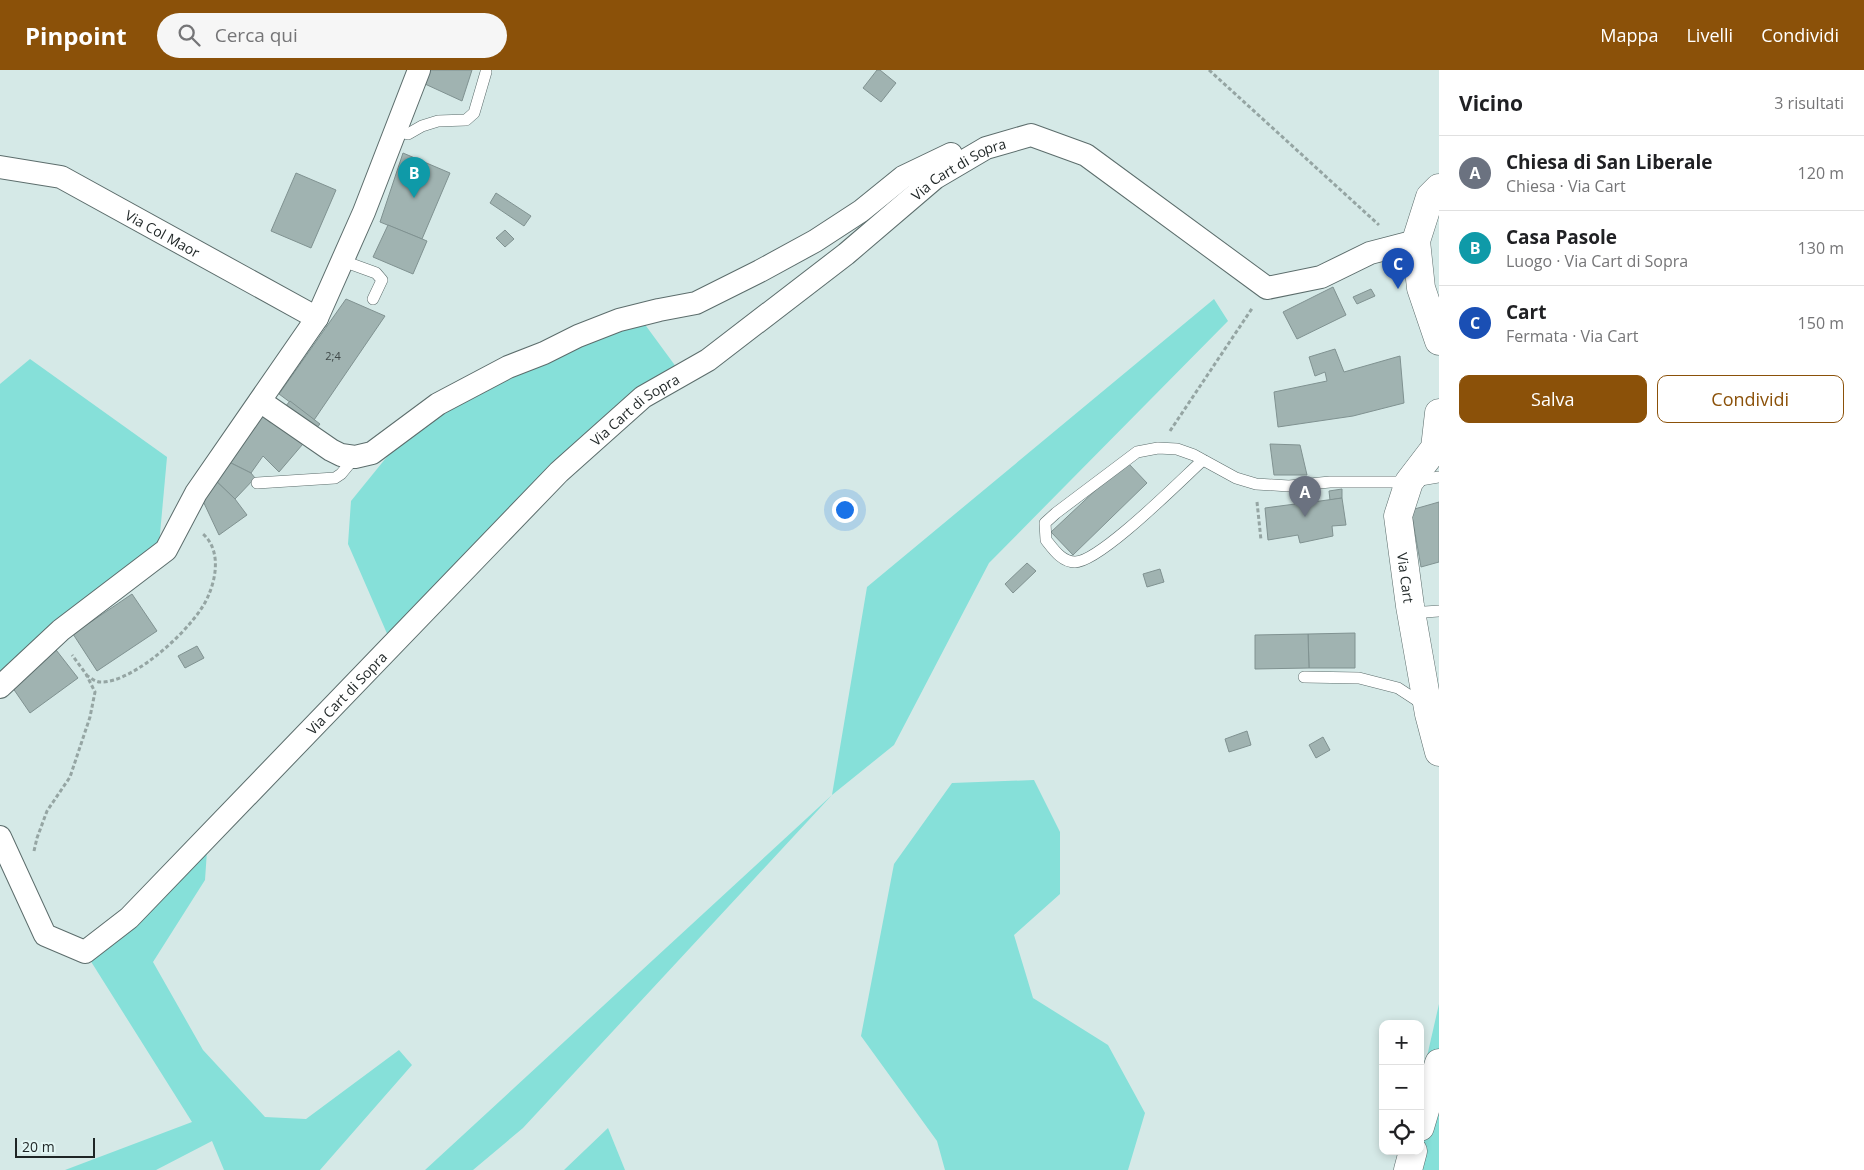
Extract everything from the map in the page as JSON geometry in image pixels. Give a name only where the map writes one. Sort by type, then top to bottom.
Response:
[{"type":"street","points":[[0,687],[56,634],[166,550],[196,493],[317,318],[364,212],[418,70]]},
{"type":"street","points":[[260,401],[341,455],[355,457],[372,453],[438,404],[508,367],[619,320],[696,303],[815,241],[861,212],[903,177],[951,154],[994,137],[1031,135],[1086,155],[1267,288],[1320,277],[1370,253],[1416,241]]},
{"type":"street","name":"Via Cart di Sopra","points":[[0,837],[44,935],[85,952],[129,918],[559,472],[643,397],[708,360],[846,254],[935,178],[986,148],[1031,135]]},
{"type":"street","name":"Via Col Maor","points":[[0,167],[61,178],[317,318]]},
{"type":"street","points":[[1439,188],[1430,197],[1416,241],[1421,288],[1439,341]]},
{"type":"street","name":"Via Cart","points":[[1439,413],[1435,448],[1409,482],[1398,516],[1411,613],[1428,707],[1439,752]]},
{"type":"street","points":[[1424,1114],[1439,1063]]},
{"type":"street","points":[[1408,1170],[1412,1155]]},
{"type":"lane","points":[[395,131],[408,134],[422,126],[438,121],[466,120],[474,113],[486,72]]},
{"type":"lane","points":[[343,261],[376,273],[382,280],[373,299]]},
{"type":"lane","points":[[1203,460],[1121,536],[1092,555],[1078,562],[1066,560],[1046,540],[1045,523],[1137,452],[1158,448],[1177,449],[1203,460],[1236,478],[1256,484],[1288,486],[1330,482],[1409,482],[1439,477]]},
{"type":"lane","points":[[257,483],[335,478],[341,474],[355,457]]},
{"type":"lane","points":[[1411,613],[1439,610]]},
{"type":"lane","points":[[1304,677],[1359,678],[1398,688],[1428,707]]},
{"type":"path","points":[[1209,70],[1383,229],[1416,241]]},
{"type":"path","points":[[1158,448],[1267,288]]},
{"type":"path","points":[[1256,484],[1261,540]]},
{"type":"path","points":[[86,674],[97,682],[110,681],[130,674],[159,654],[186,629],[209,596],[215,572],[215,551],[205,535],[183,519]]},
{"type":"path","points":[[33,855],[36,838],[47,811],[70,777],[90,717],[95,692],[86,674],[56,634]]},
{"type":"shaded area","points":[[1214,299],[1228,321],[989,563],[894,745],[832,795],[867,587]]},
{"type":"shaded area","points":[[638,315],[682,375],[643,397],[392,645],[348,544],[351,501],[416,421]]},
{"type":"shaded area","points":[[30,359],[167,457],[159,545],[0,683],[0,384]]},
{"type":"shaded area","points":[[1034,780],[1060,832],[1060,894],[1014,935],[1033,998],[1108,1045],[1145,1113],[1128,1170],[945,1170],[937,1141],[861,1036],[894,864],[952,783]]},
{"type":"shaded area","points":[[832,795],[523,1128],[473,1170],[425,1170]]},
{"type":"shaded area","points":[[208,836],[205,880],[153,962],[203,1050],[265,1117],[306,1119],[399,1050],[412,1065],[320,1170],[224,1170],[212,1141],[156,1170],[65,1170],[192,1122],[85,952]]},
{"type":"shaded area","points":[[1439,1004],[1439,1170],[1395,1170],[1399,1155],[1424,1155],[1424,1070]]},
{"type":"shaded area","points":[[608,1128],[625,1170],[564,1170]]},
{"type":"building","points":[[430,70],[472,70],[462,101],[425,84]]},
{"type":"building","points":[[877,70],[880,70],[896,83],[881,102],[863,88]]},
{"type":"building","points":[[403,153],[450,173],[422,239],[380,222]]},
{"type":"building","points":[[296,173],[336,190],[311,248],[271,231]]},
{"type":"building","points":[[496,193],[531,216],[524,226],[490,203]]},
{"type":"building","points":[[388,225],[427,241],[413,274],[373,257]]},
{"type":"building","points":[[505,230],[514,239],[505,247],[496,238]]},
{"type":"building","points":[[1333,287],[1346,315],[1297,339],[1283,312]]},
{"type":"building","points":[[1371,289],[1375,296],[1357,304],[1353,297]]},
{"type":"building","points":[[346,299],[385,316],[314,420],[279,394]]},
{"type":"building","points":[[1335,349],[1344,372],[1400,356],[1404,403],[1353,416],[1278,427],[1274,392],[1327,381],[1325,372],[1315,376],[1309,357]]},
{"type":"building","points":[[290,401],[320,424],[279,472],[263,456],[251,473],[227,461],[262,416],[271,423]]},
{"type":"building","points":[[1270,444],[1300,445],[1307,475],[1274,475]]},
{"type":"building","points":[[227,461],[251,473],[255,478],[235,499],[213,478]]},
{"type":"building","points":[[1128,463],[1147,483],[1073,555],[1051,532]]},
{"type":"building","points":[[213,478],[235,499],[247,515],[219,535],[203,501]]},
{"type":"building","points":[[1342,489],[1342,498],[1330,500],[1329,491]]},
{"type":"building","points":[[1312,492],[1313,502],[1342,498],[1346,525],[1332,526],[1333,536],[1300,543],[1298,535],[1268,540],[1265,508],[1295,504],[1292,494]]},
{"type":"building","points":[[1439,502],[1439,562],[1421,567],[1411,510]]},
{"type":"building","points":[[1027,563],[1036,571],[1013,593],[1005,584]]},
{"type":"building","points":[[1160,569],[1164,582],[1147,587],[1143,574]]},
{"type":"building","points":[[132,594],[157,631],[97,671],[73,634]]},
{"type":"building","points":[[1355,633],[1355,668],[1309,668],[1308,634]]},
{"type":"building","points":[[1308,634],[1309,668],[1255,669],[1255,635]]},
{"type":"building","points":[[53,646],[78,678],[30,713],[8,681]]},
{"type":"building","points":[[197,646],[204,658],[185,668],[178,656]]},
{"type":"building","points":[[1247,731],[1251,745],[1229,752],[1225,739]]},
{"type":"building","points":[[1323,737],[1330,750],[1316,758],[1309,745]]},
{"type":"place","name":"Casa Pasole","points":[[414,198]]},
{"type":"place","name":"Cart","points":[[1398,289]]},
{"type":"place","name":"Chiesa di San Liberale","points":[[1305,517]]}]
